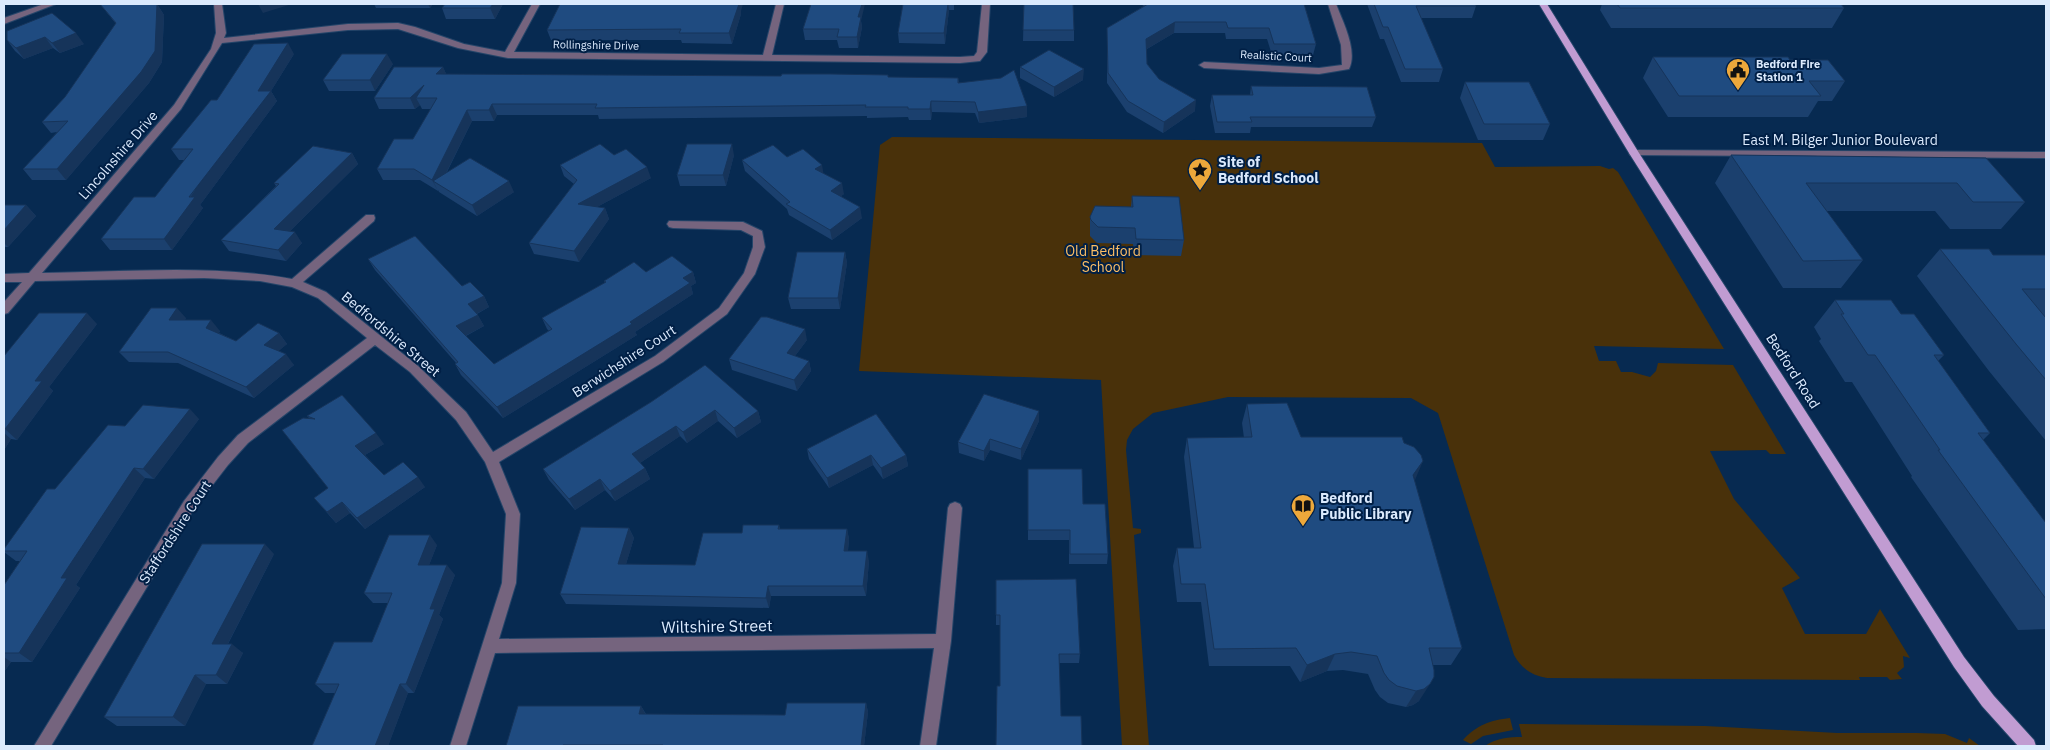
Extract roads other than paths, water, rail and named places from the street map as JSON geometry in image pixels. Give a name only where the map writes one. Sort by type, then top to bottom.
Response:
[{"type":"main road","name":"Bedford Road","points":[[1543,4],[1634,153],[1959,662],[1988,701],[2028,746]]},
{"type":"street","points":[[4,21],[52,4]]},
{"type":"street","name":"Lincolnshire Drive","points":[[4,310],[178,107],[216,49],[221,34],[218,4]]},
{"type":"street","points":[[508,55],[536,4]]},
{"type":"street","points":[[767,58],[780,4]]},
{"type":"street","name":"Rollingshire Drive","points":[[219,41],[348,27],[398,26],[491,54],[960,60],[977,59],[982,52],[986,4]]},
{"type":"street","name":"Realistic Court","points":[[1204,65],[1319,71],[1346,67],[1348,63],[1346,51],[1332,4]]},
{"type":"street","name":"East M. Bilger Junior Boulevard","points":[[1634,153],[2046,155]]},
{"type":"street","points":[[294,283],[370,218]]},
{"type":"street","name":"Berwichshire Court","points":[[491,460],[659,359],[723,311],[750,274],[759,247],[758,234],[743,226],[673,224]]},
{"type":"street","name":"Bedfordshire Street","points":[[4,278],[204,274],[260,277],[294,283],[322,295],[414,369],[461,416],[491,460],[513,514],[509,583],[458,746]]},
{"type":"street","name":"Staffordshire Court","points":[[42,746],[189,505],[222,461],[243,439],[375,338]]},
{"type":"street","points":[[928,746],[943,641],[955,508]]},
{"type":"street","name":"Wiltshire Street","points":[[490,646],[943,641]]},
{"type":"place","name":"Bedford Fire Station 1","points":[[1738,91]]},
{"type":"place","name":"Site of Bedford School","points":[[1200,191]]},
{"type":"place","name":"Bedford Public Library","points":[[1303,527]]},
{"type":"park label","name":"Old Bedford School","points":[[1103,260]]}]
